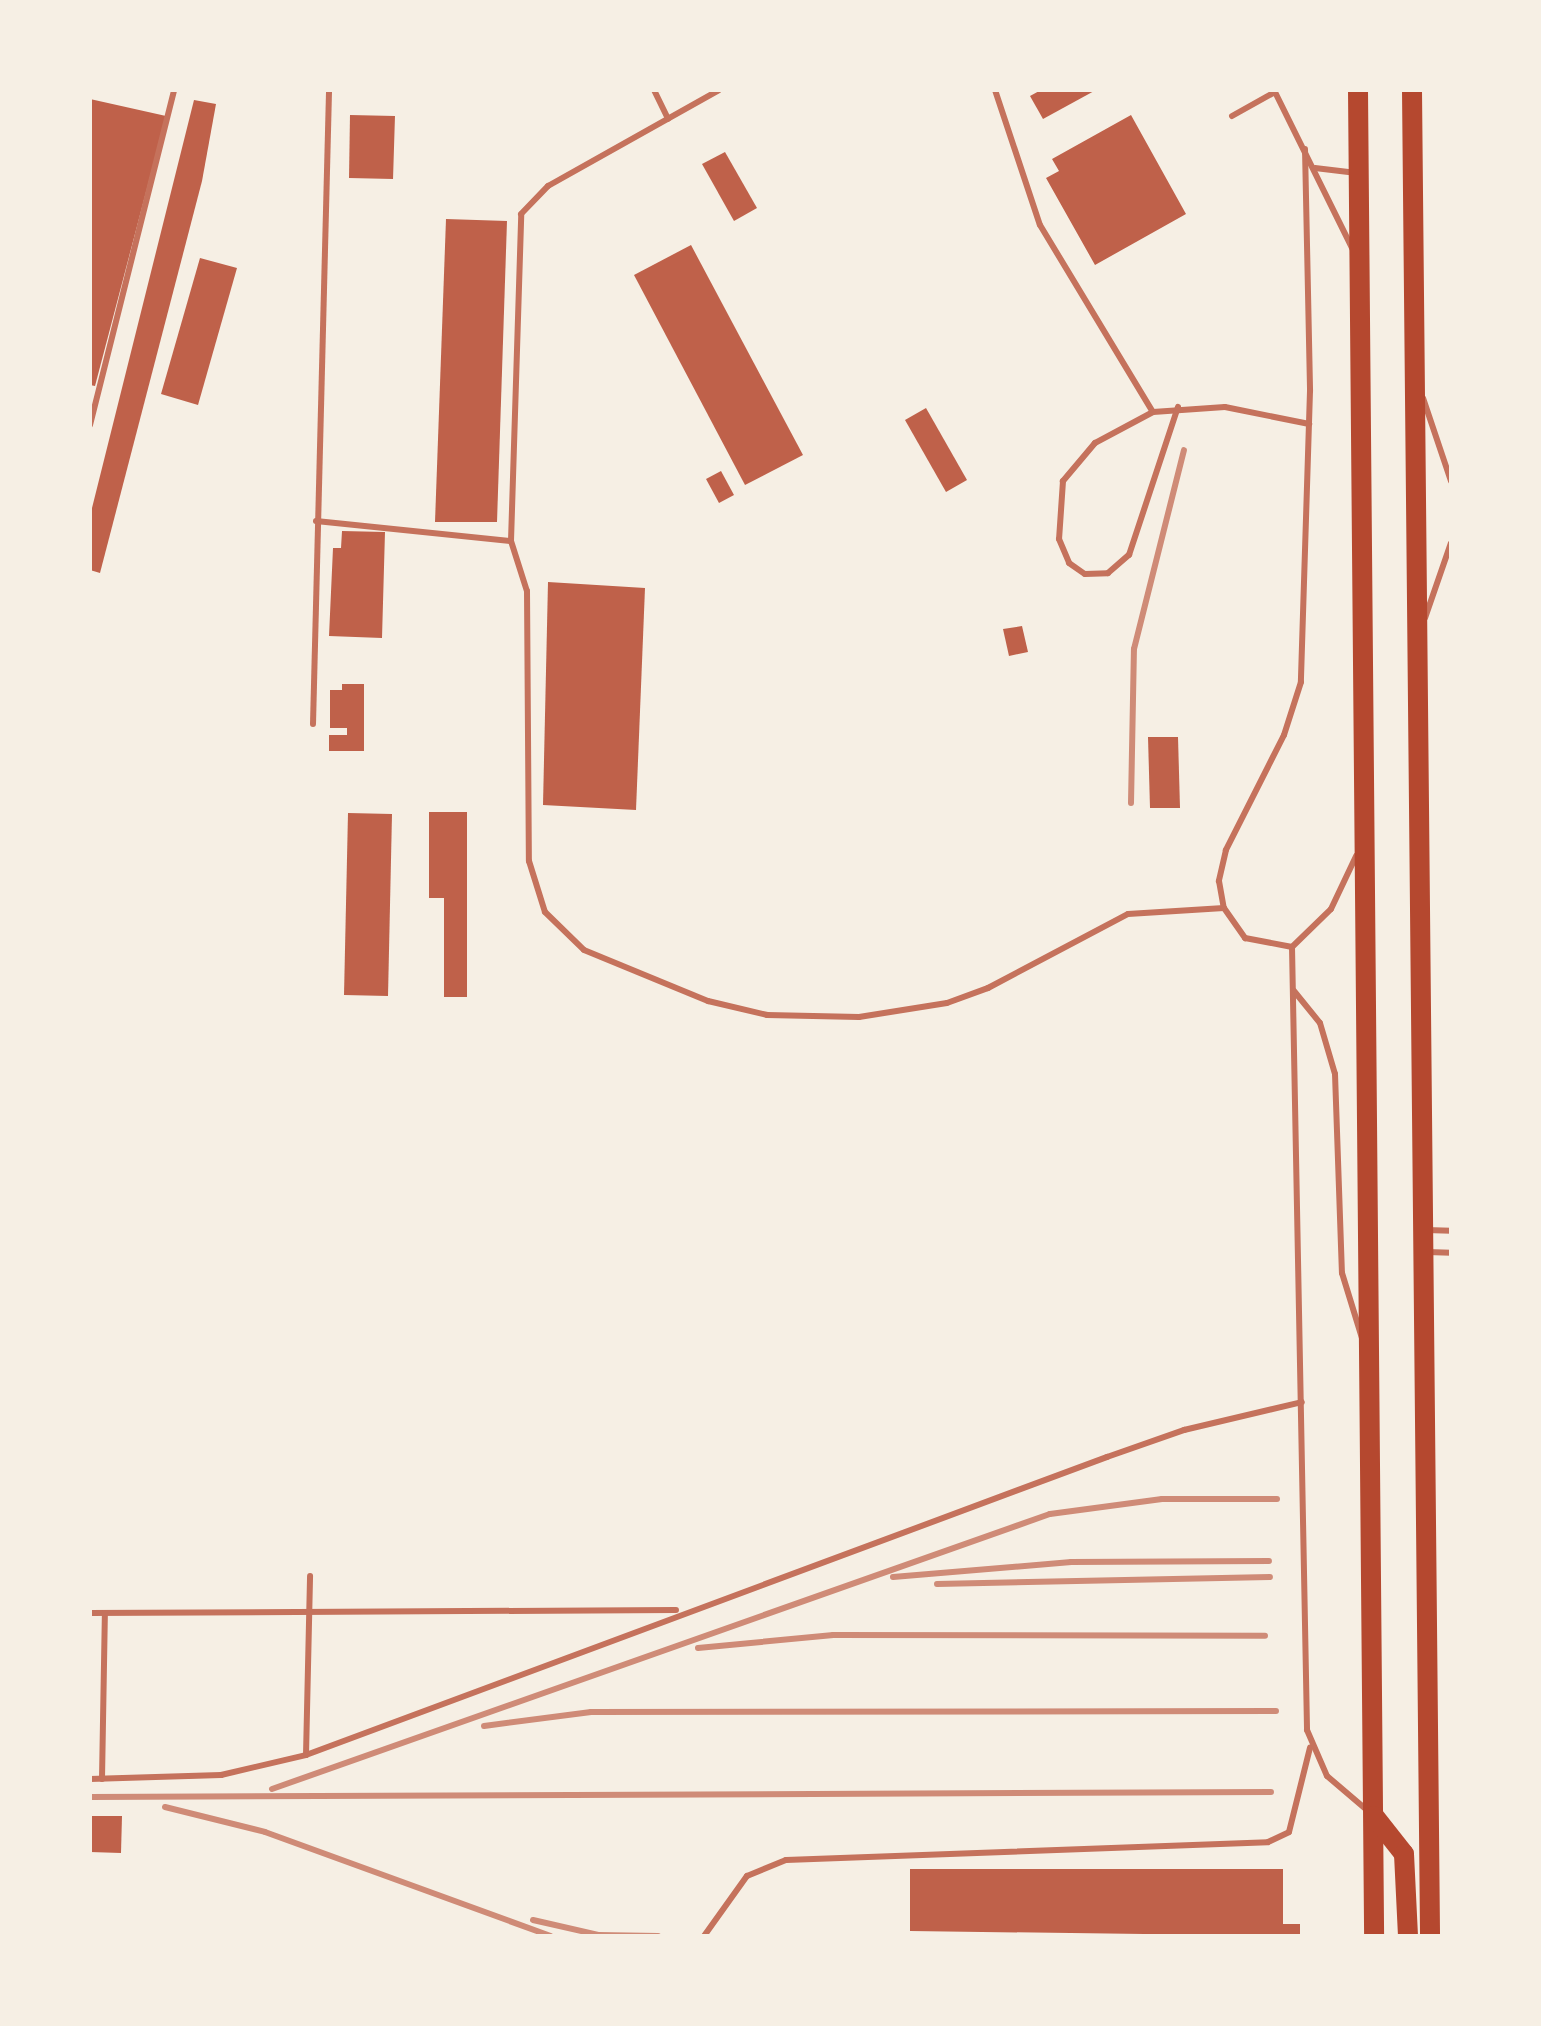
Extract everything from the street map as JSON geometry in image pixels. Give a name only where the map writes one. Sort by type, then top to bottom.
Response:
[{"type":"highway","points":[[1358,90],[1368,827],[1374,1936]]},
{"type":"highway","points":[[1412,90],[1420,1252],[1430,1936]]},
{"type":"highway","points":[[1374,1816],[1404,1854],[1408,1936]]},
{"type":"lane","points":[[90,425],[174,90]]},
{"type":"lane","points":[[313,724],[329,90]]},
{"type":"lane","points":[[654,90],[668,118]]},
{"type":"lane","points":[[719,90],[548,186],[521,214],[511,541],[527,590],[529,860],[545,912],[584,950],[708,1000],[768,1014],[859,1016],[974,993],[1128,914],[1224,908]]},
{"type":"lane","points":[[995,90],[1040,225],[1153,412]]},
{"type":"lane","points":[[1232,116],[1274,91],[1360,262]]},
{"type":"lane","points":[[1292,947],[1245,938],[1224,908],[1219,881],[1226,850],[1284,735],[1301,682],[1310,424],[1305,149]]},
{"type":"lane","points":[[1314,168],[1358,173]]},
{"type":"lane","points":[[1415,378],[1451,481]]},
{"type":"lane","points":[[1178,407],[1130,555],[1108,573],[1084,574],[1069,563],[1059,539],[1064,481],[1096,443],[1153,412],[1178,407],[1253,409],[1310,424]]},
{"type":"lane","points":[[316,521],[511,541]]},
{"type":"lane","points":[[1417,642],[1451,543]]},
{"type":"lane","points":[[704,1936],[746,1876],[786,1860],[1268,1842],[1289,1832],[1310,1745],[1292,947],[1331,909],[1368,827]]},
{"type":"lane","points":[[1292,988],[1329,1046],[1338,1102],[1344,1285],[1369,1353]]},
{"type":"lane","points":[[1420,1230],[1451,1231]]},
{"type":"lane","points":[[1420,1252],[1451,1253]]},
{"type":"lane","points":[[90,1779],[220,1775],[306,1755],[682,1610],[1184,1430],[1302,1402]]},
{"type":"lane","points":[[306,1755],[310,1576]]},
{"type":"lane","points":[[90,1613],[682,1610]]},
{"type":"lane","points":[[102,1778],[105,1613]]},
{"type":"lane","points":[[1310,1745],[1332,1780],[1374,1816]]},
{"type":"building","points":[[1041,90],[1096,90],[1043,119],[1030,96]]},
{"type":"building","points":[[90,99],[166,116],[95,386],[90,385]]},
{"type":"building","points":[[194,100],[216,104],[202,181],[100,573],[90,570],[90,516]]},
{"type":"building","points":[[350,115],[395,116],[393,179],[349,178]]},
{"type":"building","points":[[1131,115],[1186,214],[1095,265],[1046,178],[1059,171],[1052,159]]},
{"type":"building","points":[[725,152],[757,208],[734,221],[702,164]]},
{"type":"building","points":[[446,219],[507,221],[497,522],[435,522]]},
{"type":"building","points":[[691,245],[803,455],[745,485],[634,275]]},
{"type":"building","points":[[200,258],[237,268],[198,405],[161,394]]},
{"type":"building","points":[[926,408],[967,480],[946,492],[905,420]]},
{"type":"building","points":[[721,471],[734,495],[719,503],[706,479]]},
{"type":"building","points":[[342,531],[385,532],[382,638],[329,636],[333,548],[341,548]]},
{"type":"building","points":[[548,582],[645,588],[636,810],[543,805]]},
{"type":"building","points":[[1022,626],[1028,652],[1009,656],[1003,629]]},
{"type":"building","points":[[342,684],[364,684],[364,751],[329,751],[329,735],[347,735],[347,728],[330,728],[330,690],[342,690]]},
{"type":"building","points":[[1148,737],[1178,737],[1180,808],[1150,808]]},
{"type":"building","points":[[429,812],[467,812],[467,997],[444,997],[444,898],[429,898]]},
{"type":"building","points":[[348,813],[392,814],[388,996],[344,995]]},
{"type":"building","points":[[90,1816],[122,1816],[121,1853],[90,1852]]},
{"type":"building","points":[[910,1869],[1283,1869],[1283,1924],[1300,1924],[1300,1936],[910,1931]]},
{"type":"railway","points":[[1131,803],[1134,649],[1184,450]]},
{"type":"railway","points":[[272,1789],[1050,1514],[1162,1499],[1277,1499]]},
{"type":"railway","points":[[893,1577],[1071,1562],[1269,1561]]},
{"type":"railway","points":[[937,1584],[1270,1577]]},
{"type":"railway","points":[[698,1648],[833,1635],[1265,1636]]},
{"type":"railway","points":[[484,1726],[591,1712],[1276,1711]]},
{"type":"railway","points":[[90,1797],[1271,1792]]},
{"type":"railway","points":[[165,1807],[265,1832],[551,1936]]},
{"type":"railway","points":[[533,1920],[599,1935],[658,1936]]}]
